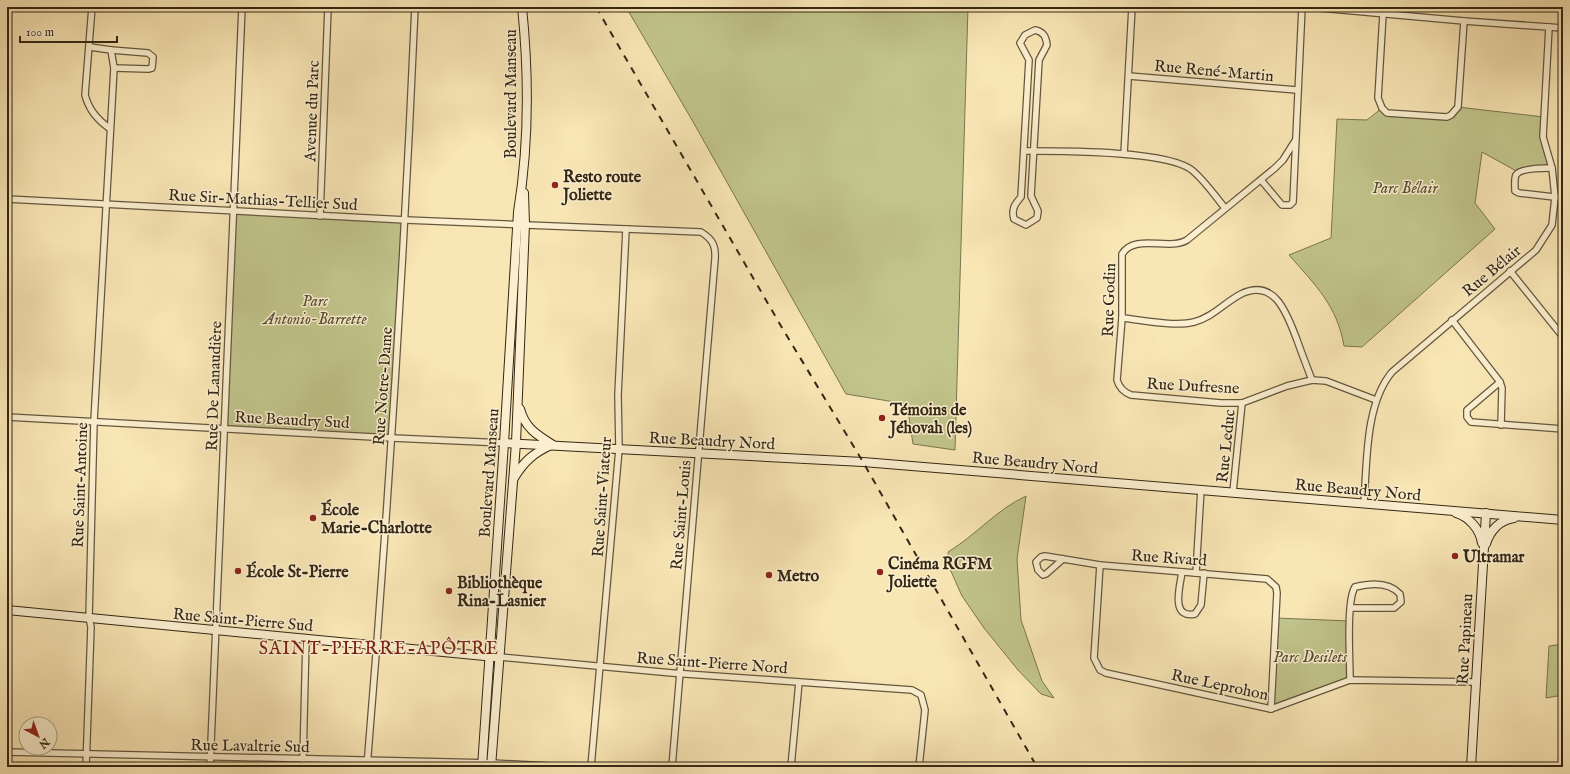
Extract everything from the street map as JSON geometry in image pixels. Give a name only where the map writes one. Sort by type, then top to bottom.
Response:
[{"type":"main road","name":"Boulevard Manseau","points":[[492,765],[516,443],[521,224],[527,77],[522,7]]},
{"type":"main road","name":"Boulevard Manseau","points":[[482,765],[504,442],[521,224]]},
{"type":"main road","points":[[513,480],[520,467],[529,458],[553,445],[528,427],[523,420],[517,398]]},
{"type":"main road","name":"Rue Beaudry Nord","points":[[504,442],[863,462],[1563,520]]},
{"type":"main road","points":[[1447,510],[1462,515],[1472,523],[1480,535],[1483,556]]},
{"type":"main road","name":"Rue Papineau","points":[[1471,767],[1486,513]]},
{"type":"main road","points":[[1483,556],[1488,537],[1495,528],[1504,521],[1520,517],[1533,518]]},
{"type":"main road","name":"Rue Saint-Pierre Sud","points":[[7,610],[500,657]]},
{"type":"street","points":[[7,30],[8,7]]},
{"type":"street","points":[[92,7],[85,95],[87,104],[98,120],[109,128]]},
{"type":"street","name":"Rue De Lanaudière","points":[[210,767],[242,7]]},
{"type":"street","name":"Avenue du Parc","points":[[320,216],[328,7]]},
{"type":"street","name":"Rue Notre-Dame","points":[[367,767],[392,438],[406,220],[414,7]]},
{"type":"street","points":[[1124,154],[1132,7]]},
{"type":"street","name":"Rue Godin","points":[[1261,180],[1282,205],[1290,205],[1293,202],[1302,7]]},
{"type":"street","points":[[1309,7],[1563,28]]},
{"type":"street","points":[[1383,14],[1378,98],[1382,108],[1387,113],[1447,117],[1455,112],[1458,107],[1464,21]]},
{"type":"street","name":"Rue Bélair","points":[[1364,503],[1369,442],[1376,400],[1385,380],[1392,372],[1452,320],[1536,250],[1552,225],[1555,197],[1552,168],[1543,138],[1549,27]]},
{"type":"street","points":[[1035,30],[1046,36],[1047,45],[1039,60],[1031,196],[1038,211],[1037,218],[1026,225],[1014,219],[1012,213],[1013,208],[1021,196],[1024,151],[1029,60],[1020,43],[1025,35],[1035,30]]},
{"type":"street","points":[[90,47],[148,53],[153,57],[152,68],[114,68]]},
{"type":"street","name":"Rue Saint-Antoine","points":[[86,767],[91,627],[89,618],[94,421],[109,128],[114,68],[111,50]]},
{"type":"street","name":"Rue René-Martin","points":[[1129,76],[1298,90]]},
{"type":"street","name":"Rue Godin","points":[[1123,390],[1119,386],[1117,380],[1122,318],[1122,254],[1125,249],[1139,244],[1181,244],[1261,180],[1283,160],[1295,141]]},
{"type":"street","points":[[1024,151],[1124,154],[1161,158],[1182,164],[1193,171],[1225,208]]},
{"type":"street","points":[[1552,168],[1518,172],[1515,176],[1515,191],[1519,193],[1563,198]]},
{"type":"street","name":"Rue Sir-Mathias-Tellier Sud","points":[[7,199],[233,210],[320,216],[700,232],[713,242]]},
{"type":"street","name":"Rue Saint-Viateur","points":[[591,767],[619,449],[618,395],[626,229]]},
{"type":"street","name":"Rue Saint-Louis","points":[[672,767],[716,247],[713,242]]},
{"type":"street","points":[[1510,271],[1561,330],[1563,337]]},
{"type":"street","points":[[1122,318],[1182,323],[1194,322],[1208,317],[1241,294],[1253,290],[1263,291],[1274,296],[1285,309],[1312,380]]},
{"type":"street","points":[[1452,320],[1500,382],[1502,388],[1501,425]]},
{"type":"street","name":"Rue Dufresne","points":[[1123,390],[1131,395],[1213,402],[1242,402],[1287,386],[1312,380],[1326,381],[1376,400]]},
{"type":"street","points":[[1500,382],[1466,412],[1466,417],[1471,422],[1563,429]]},
{"type":"street","name":"Rue Leduc","points":[[1233,492],[1242,402]]},
{"type":"street","name":"Rue Beaudry Sud","points":[[7,417],[392,438],[504,442]]},
{"type":"street","points":[[1196,573],[1201,489]]},
{"type":"street","name":"Rue Rivard","points":[[1063,560],[1043,575],[1038,570],[1036,562],[1041,557],[1045,556],[1100,565],[1267,579],[1276,587],[1277,593],[1271,709]]},
{"type":"street","name":"Rue Leprohon","points":[[1100,565],[1094,658],[1100,670],[1106,673],[1271,709],[1350,680],[1476,682]]},
{"type":"street","points":[[1182,572],[1178,601],[1179,608],[1181,612],[1190,615],[1195,614],[1201,605],[1204,573]]},
{"type":"street","points":[[1350,608],[1394,608],[1401,602],[1400,594],[1395,588],[1388,585],[1359,586],[1355,587],[1352,591],[1350,608],[1350,680]]},
{"type":"street","points":[[303,759],[306,639]]},
{"type":"street","name":"Rue Saint-Pierre Nord","points":[[500,657],[680,674],[912,690],[921,695],[925,710],[919,767]]},
{"type":"street","points":[[791,767],[799,682]]},
{"type":"street","name":"Rue Lavaltrie Sud","points":[[7,752],[367,760],[569,767]]},
{"type":"green space","points":[[626,7],[968,7],[955,450],[913,444],[907,404],[846,394],[692,120]]},
{"type":"green space","name":"Parc Bélair","points":[[1458,107],[1544,117],[1543,138],[1552,168],[1518,172],[1482,152],[1475,203],[1495,229],[1362,347],[1344,346],[1336,319],[1324,296],[1289,255],[1331,238],[1337,119],[1367,120],[1382,108],[1387,113],[1447,117]]},
{"type":"green space","name":"Parc Antonio-Barrette","points":[[233,210],[406,220],[392,438],[225,429]]},
{"type":"green space","points":[[1026,496],[1017,559],[1021,620],[1042,681],[1054,698],[1041,694],[1018,670],[984,628],[962,596],[950,569],[948,552],[1005,508]]},
{"type":"green space","name":"Parc Desilets","points":[[1276,618],[1350,621],[1350,680],[1271,709]]},
{"type":"green space","points":[[1563,644],[1563,695],[1546,698],[1549,646]]},
{"type":"railway","points":[[596,7],[781,326],[863,462],[1037,767]]},
{"type":"place","name":"Resto route Joliette","points":[[555,185]]},
{"type":"place","name":"Témoins de Jéhovah (les)","points":[[882,418]]},
{"type":"place","name":"École Marie-Charlotte","points":[[313,518]]},
{"type":"place","name":"Ultramar","points":[[1455,556]]},
{"type":"place","name":"École St-Pierre","points":[[238,571]]},
{"type":"place","name":"Cinéma RGFM Joliette","points":[[880,572]]},
{"type":"place","name":"Metro","points":[[769,575]]},
{"type":"place","name":"Bibliothèque Rina-Lasnier","points":[[449,591]]},
{"type":"district","name":"SAINT-PIERRE-APÔTRE","points":[[379,648]]}]
